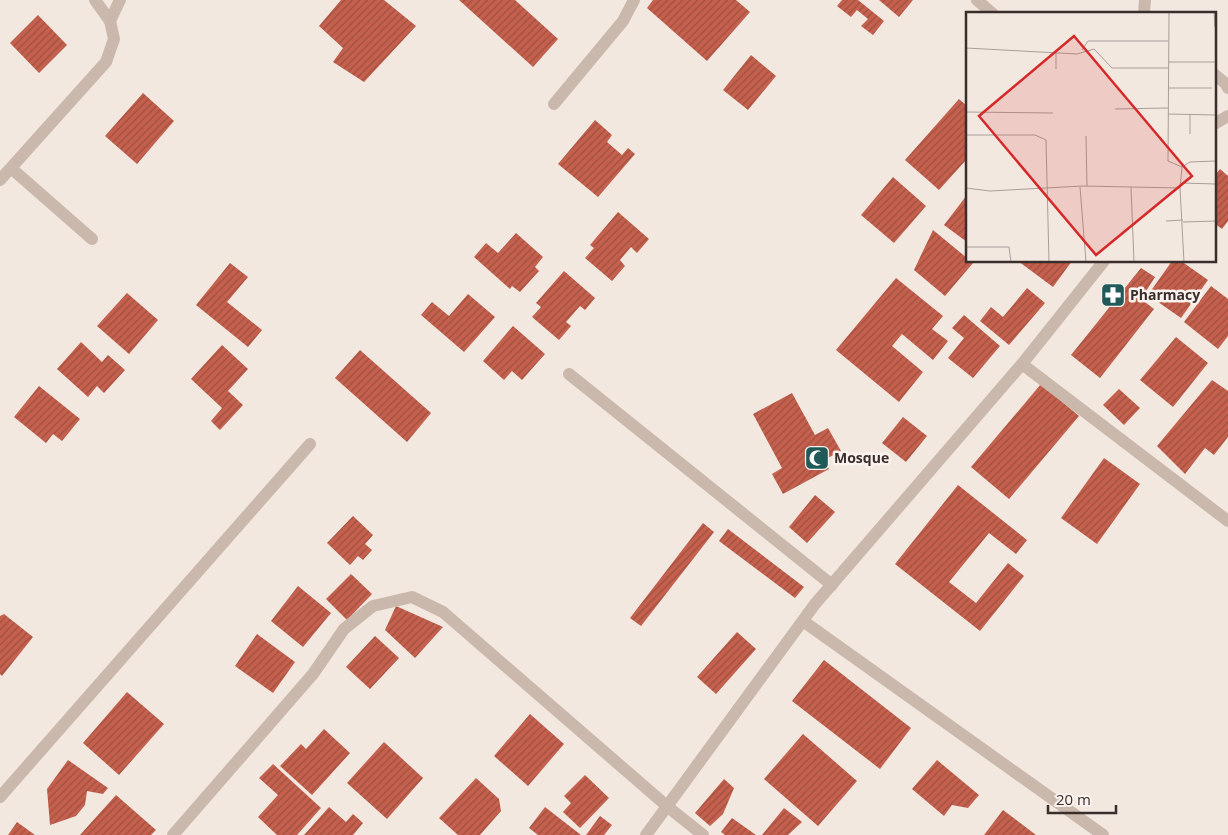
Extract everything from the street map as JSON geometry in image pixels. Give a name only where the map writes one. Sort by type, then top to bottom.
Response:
[{"type":"street","points":[[0,180],[106,62],[114,39],[110,22],[95,0]]},
{"type":"street","points":[[110,22],[120,0]]},
{"type":"street","points":[[554,104],[623,21],[634,0]]},
{"type":"street","points":[[977,0],[991,12]]},
{"type":"street","points":[[1216,76],[1227,85]]},
{"type":"street","points":[[1216,123],[1228,116]]},
{"type":"street","points":[[11,168],[92,240]]},
{"type":"street","points":[[646,835],[803,621],[1022,364],[1103,262]]},
{"type":"street","points":[[1022,364],[1228,521]]},
{"type":"street","points":[[570,374],[832,586]]},
{"type":"street","points":[[0,798],[310,444]]},
{"type":"street","points":[[173,835],[313,674],[344,629],[373,606],[412,597],[443,612],[668,807],[703,835]]},
{"type":"street","points":[[803,621],[1103,835]]},
{"type":"building","points":[[341,0],[384,0],[416,26],[364,82],[333,62],[343,48],[319,26]]},
{"type":"building","points":[[459,0],[515,0],[558,39],[533,67]]},
{"type":"building","points":[[653,0],[736,0],[750,12],[707,61],[647,8]]},
{"type":"building","points":[[842,0],[858,0],[884,21],[873,35],[861,26],[868,19],[857,10],[851,17],[837,6]]},
{"type":"building","points":[[879,0],[913,0],[899,17]]},
{"type":"building","points":[[38,15],[67,45],[39,73],[10,43]]},
{"type":"building","points":[[751,55],[776,76],[748,110],[723,90]]},
{"type":"building","points":[[143,93],[174,121],[137,164],[105,136]]},
{"type":"building","points":[[959,99],[966,105],[966,160],[939,190],[905,160]]},
{"type":"building","points":[[595,120],[612,135],[607,142],[622,155],[628,148],[635,154],[598,197],[558,164]]},
{"type":"building","points":[[1220,169],[1228,176],[1228,221],[1222,229],[1216,224],[1216,174]]},
{"type":"building","points":[[893,177],[926,206],[894,243],[861,215]]},
{"type":"building","points":[[966,196],[966,241],[944,225]]},
{"type":"building","points":[[618,212],[649,239],[637,253],[631,247],[620,260],[625,266],[612,281],[585,258],[594,248],[590,245]]},
{"type":"building","points":[[933,230],[966,257],[966,262],[973,263],[945,296],[914,270]]},
{"type":"building","points":[[516,233],[543,257],[535,267],[539,271],[520,292],[512,286],[510,289],[474,257],[486,243],[498,253]]},
{"type":"building","points":[[1019,262],[1071,262],[1053,287]]},
{"type":"building","points":[[1171,262],[1182,262],[1208,280],[1181,318],[1148,295]]},
{"type":"building","points":[[230,263],[248,277],[227,302],[262,330],[248,347],[196,305]]},
{"type":"building","points":[[1141,268],[1155,277],[1141,299],[1154,309],[1100,378],[1071,355]]},
{"type":"building","points":[[564,271],[595,298],[585,310],[580,306],[566,322],[571,326],[559,340],[532,317],[541,307],[536,303]]},
{"type":"building","points":[[896,278],[943,316],[932,329],[948,341],[933,360],[902,334],[892,346],[923,372],[899,402],[836,350]]},
{"type":"building","points":[[1211,286],[1228,299],[1228,336],[1218,349],[1184,322]]},
{"type":"building","points":[[1027,288],[1045,303],[1009,345],[980,321],[991,307],[1003,317]]},
{"type":"building","points":[[127,293],[158,320],[129,354],[97,326]]},
{"type":"building","points":[[468,294],[495,317],[464,352],[421,315],[432,302],[449,316]]},
{"type":"building","points":[[964,315],[1000,346],[973,378],[948,358],[964,338],[952,328]]},
{"type":"building","points":[[513,326],[545,354],[522,380],[512,371],[504,380],[483,361]]},
{"type":"building","points":[[1176,337],[1208,363],[1173,407],[1140,380]]},
{"type":"building","points":[[81,342],[102,362],[108,355],[125,370],[104,393],[97,386],[88,397],[57,369]]},
{"type":"building","points":[[222,345],[248,369],[228,391],[243,405],[220,430],[211,421],[222,408],[191,379]]},
{"type":"building","points":[[360,350],[431,413],[407,442],[335,378]]},
{"type":"building","points":[[1212,380],[1228,391],[1228,437],[1214,455],[1205,448],[1185,474],[1157,446]]},
{"type":"building","points":[[1041,384],[1079,416],[1009,499],[971,467]]},
{"type":"building","points":[[39,386],[80,419],[62,441],[53,434],[46,443],[14,417]]},
{"type":"building","points":[[1119,389],[1140,408],[1124,425],[1103,405]]},
{"type":"building","points":[[792,393],[815,435],[828,428],[841,451],[824,460],[829,469],[783,494],[772,474],[782,468],[753,414]]},
{"type":"building","points":[[903,417],[927,436],[906,462],[882,443]]},
{"type":"building","points":[[1104,458],[1140,484],[1097,544],[1061,518]]},
{"type":"building","points":[[958,485],[1027,540],[1016,554],[989,533],[949,582],[976,603],[1008,563],[1024,576],[980,631],[895,564]]},
{"type":"building","points":[[815,495],[835,512],[807,543],[789,527]]},
{"type":"building","points":[[353,516],[373,535],[365,544],[372,550],[363,560],[358,556],[350,565],[327,543]]},
{"type":"building","points":[[703,523],[714,532],[641,626],[630,618]]},
{"type":"building","points":[[728,529],[804,587],[795,598],[719,541]]},
{"type":"building","points":[[351,574],[372,594],[347,620],[326,599]]},
{"type":"building","points":[[298,586],[331,613],[303,647],[271,621]]},
{"type":"building","points":[[396,606],[443,627],[415,658],[385,630]]},
{"type":"building","points":[[4,614],[33,637],[2,676],[0,674],[0,616]]},
{"type":"building","points":[[737,632],[756,649],[716,694],[697,677]]},
{"type":"building","points":[[257,634],[295,662],[273,693],[235,666]]},
{"type":"building","points":[[375,636],[399,658],[370,689],[346,667]]},
{"type":"building","points":[[824,660],[911,728],[880,769],[792,701]]},
{"type":"building","points":[[127,692],[164,724],[119,775],[83,743]]},
{"type":"building","points":[[530,714],[564,744],[528,786],[494,756]]},
{"type":"building","points":[[324,729],[350,753],[312,795],[280,766],[301,744],[306,749]]},
{"type":"building","points":[[803,734],[857,781],[818,826],[764,779]]},
{"type":"building","points":[[384,742],[423,778],[387,819],[347,783]]},
{"type":"building","points":[[68,760],[108,788],[103,794],[87,791],[85,805],[76,816],[50,825],[47,789]]},
{"type":"building","points":[[937,760],[979,795],[968,808],[952,805],[944,816],[912,789]]},
{"type":"building","points":[[273,764],[321,808],[297,835],[277,835],[258,817],[278,795],[259,778]]},
{"type":"building","points":[[585,775],[609,798],[580,828],[563,812],[571,803],[564,796]]},
{"type":"building","points":[[476,778],[499,799],[501,811],[480,835],[458,835],[439,818]]},
{"type":"building","points":[[724,779],[734,788],[723,814],[710,826],[695,813]]},
{"type":"building","points":[[116,795],[156,830],[151,835],[80,835]]},
{"type":"building","points":[[329,807],[346,822],[353,814],[363,823],[353,835],[304,835]]},
{"type":"building","points":[[545,807],[581,835],[538,835],[529,828]]},
{"type":"building","points":[[784,808],[802,822],[788,835],[762,835]]},
{"type":"building","points":[[1003,810],[1036,835],[984,835]]},
{"type":"building","points":[[600,816],[612,825],[604,835],[586,835]]},
{"type":"building","points":[[732,818],[756,835],[725,835],[721,832]]},
{"type":"building","points":[[17,822],[35,835],[8,835]]},
{"type":"place","name":"Pharmacy","points":[[1113,295]]},
{"type":"place","name":"Mosque","points":[[817,458]]}]
